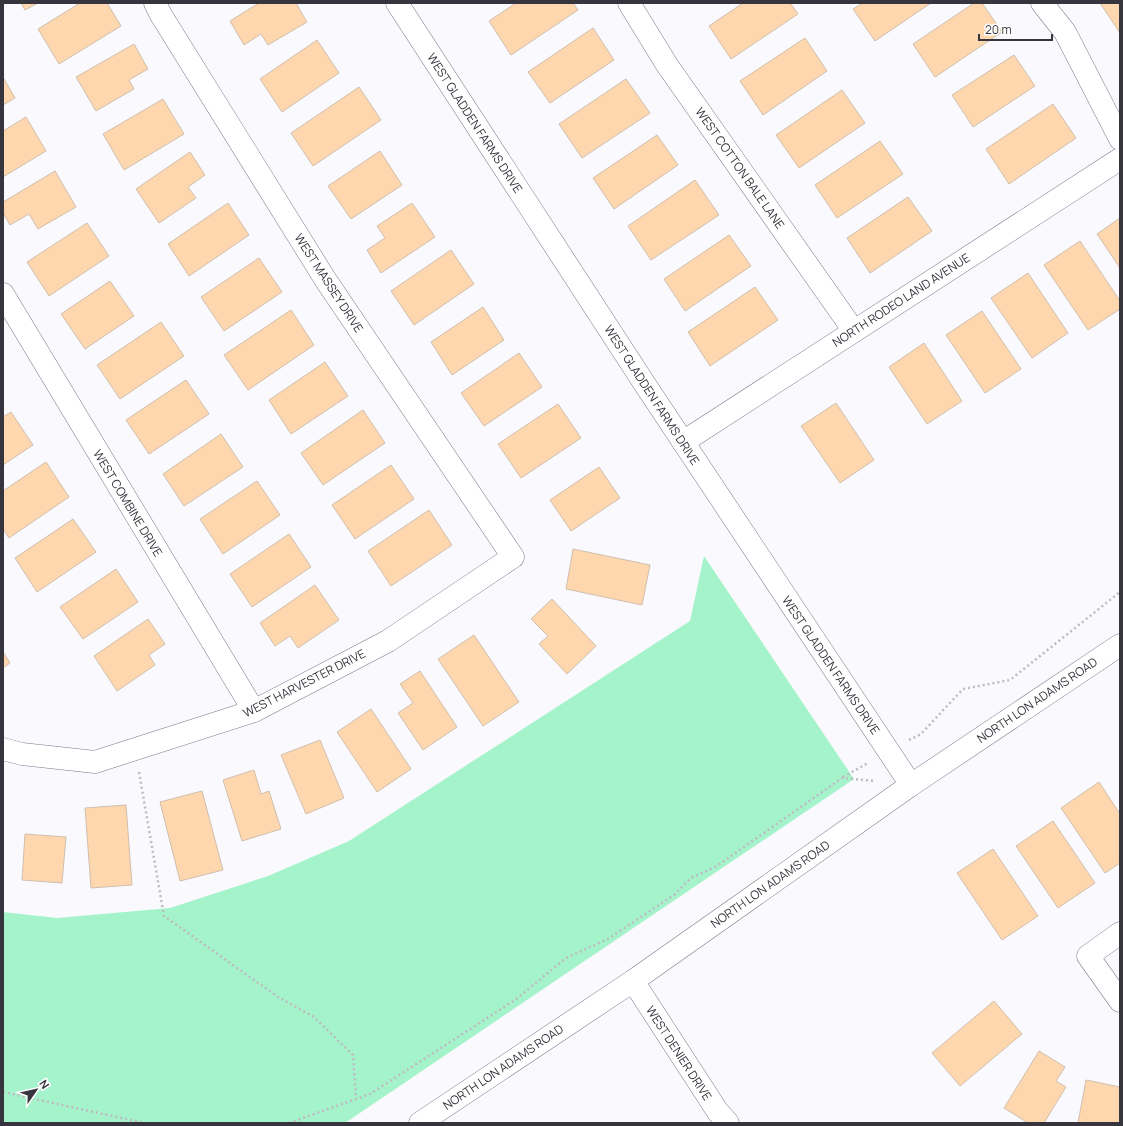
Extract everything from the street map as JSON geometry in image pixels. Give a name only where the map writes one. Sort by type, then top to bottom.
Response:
[{"type":"street","name":"WEST MASSEY DRIVE","points":[[155,3],[325,279],[513,557]]},
{"type":"street","name":"WEST GLADDEN FARMS DRIVE","points":[[397,3],[683,442],[911,785]]},
{"type":"street","name":"WEST COTTON BALE LANE","points":[[629,3],[667,64],[854,331]]},
{"type":"street","points":[[1042,3],[1065,32],[1120,139]]},
{"type":"street","name":"NORTH RODEO LAND AVENUE","points":[[683,442],[1120,159]]},
{"type":"street","name":"WEST COMBINE DRIVE","points":[[3,294],[254,711]]},
{"type":"street","name":"WEST HARVESTER DRIVE","points":[[3,749],[22,754],[95,762],[254,711],[388,641],[513,557]]},
{"type":"street","name":"NORTH LON ADAMS ROAD","points":[[420,1123],[633,980],[911,785],[1120,645]]},
{"type":"street","points":[[1120,933],[1088,956],[1120,1001]]},
{"type":"street","name":"WEST DENIER DRIVE","points":[[633,980],[718,1112],[728,1123]]},
{"type":"path","points":[[289,1123],[370,1094],[516,1000],[566,958],[608,939],[674,895],[691,878],[717,866],[842,778],[921,734],[963,689],[1010,680],[1120,592]]},
{"type":"path","points":[[135,749],[164,916],[278,997],[314,1017],[353,1055],[356,1099]]},
{"type":"path","points":[[842,778],[911,785]]},
{"type":"path","points":[[3,1092],[144,1123]]},
{"type":"green space","points":[[704,556],[854,779],[345,1123],[3,1123],[3,912],[57,918],[170,908],[268,876],[349,841],[690,621]]},
{"type":"building","points":[[21,3],[38,3],[25,10]]},
{"type":"building","points":[[80,3],[107,3],[121,26],[59,64],[38,29]]},
{"type":"building","points":[[259,3],[296,3],[307,22],[268,45],[261,34],[244,45],[230,21]]},
{"type":"building","points":[[516,3],[573,3],[578,10],[511,55],[489,21]]},
{"type":"building","points":[[743,3],[790,3],[798,14],[731,59],[709,26]]},
{"type":"building","points":[[863,3],[931,3],[875,41],[853,9]]},
{"type":"building","points":[[974,3],[982,3],[1002,32],[935,77],[913,44]]},
{"type":"building","points":[[1100,3],[1120,3],[1120,33]]},
{"type":"building","points":[[593,28],[614,60],[550,103],[528,72]]},
{"type":"building","points":[[805,38],[827,71],[763,115],[740,81]]},
{"type":"building","points":[[317,40],[339,73],[282,112],[260,79]]},
{"type":"building","points":[[134,44],[148,69],[129,80],[134,89],[96,111],[76,77]]},
{"type":"building","points":[[1014,55],[1035,86],[973,127],[952,95]]},
{"type":"building","points":[[3,77],[15,98],[3,105]]},
{"type":"building","points":[[626,79],[650,113],[582,158],[559,124]]},
{"type":"building","points":[[359,87],[381,120],[313,166],[291,133]]},
{"type":"building","points":[[842,90],[865,123],[799,168],[776,135]]},
{"type":"building","points":[[163,99],[184,134],[124,170],[103,134]]},
{"type":"building","points":[[1053,104],[1076,138],[1009,184],[986,149]]},
{"type":"building","points":[[26,117],[46,151],[3,177],[3,131]]},
{"type":"building","points":[[657,135],[678,165],[614,209],[593,178]]},
{"type":"building","points":[[880,141],[903,174],[837,218],[815,185]]},
{"type":"building","points":[[380,151],[402,185],[351,219],[328,186]]},
{"type":"building","points":[[190,152],[205,175],[188,187],[196,198],[159,223],[136,189]]},
{"type":"building","points":[[55,171],[76,207],[38,229],[29,214],[10,225],[3,213],[3,202]]},
{"type":"building","points":[[695,180],[719,215],[651,260],[628,226]]},
{"type":"building","points":[[908,197],[932,231],[870,273],[847,238]]},
{"type":"building","points":[[228,203],[249,235],[189,276],[168,244]]},
{"type":"building","points":[[412,203],[435,237],[381,273],[367,250],[385,238],[377,226]]},
{"type":"building","points":[[1120,218],[1120,268],[1097,234]]},
{"type":"building","points":[[87,223],[109,256],[49,296],[27,262]]},
{"type":"building","points":[[729,235],[751,266],[685,311],[664,279]]},
{"type":"building","points":[[1080,241],[1120,301],[1120,309],[1088,330],[1044,265]]},
{"type":"building","points":[[451,250],[474,284],[414,325],[391,291]]},
{"type":"building","points":[[259,258],[282,292],[224,331],[201,297]]},
{"type":"building","points":[[1028,273],[1068,333],[1032,358],[991,298]]},
{"type":"building","points":[[110,281],[134,316],[85,349],[61,314]]},
{"type":"building","points":[[755,287],[778,320],[710,366],[688,332]]},
{"type":"building","points":[[483,307],[504,340],[452,375],[431,342]]},
{"type":"building","points":[[291,310],[314,345],[248,390],[224,355]]},
{"type":"building","points":[[982,311],[1021,369],[985,393],[946,335]]},
{"type":"building","points":[[161,322],[184,356],[120,399],[97,365]]},
{"type":"building","points":[[924,343],[962,401],[927,424],[889,367]]},
{"type":"building","points":[[519,353],[542,387],[484,426],[461,393]]},
{"type":"building","points":[[325,362],[348,396],[291,434],[269,400]]},
{"type":"building","points":[[186,380],[209,414],[149,454],[126,420]]},
{"type":"building","points":[[836,403],[874,460],[840,483],[801,426]]},
{"type":"building","points":[[558,404],[581,438],[521,478],[498,444]]},
{"type":"building","points":[[363,410],[385,443],[323,485],[301,453]]},
{"type":"building","points":[[11,412],[33,445],[3,465],[3,417]]},
{"type":"building","points":[[221,434],[243,467],[184,506],[163,474]]},
{"type":"building","points":[[46,462],[69,497],[9,538],[3,529],[3,491]]},
{"type":"building","points":[[391,465],[414,499],[355,539],[332,505]]},
{"type":"building","points":[[599,467],[620,498],[571,531],[550,500]]},
{"type":"building","points":[[257,481],[280,515],[223,554],[200,519]]},
{"type":"building","points":[[429,510],[452,545],[391,586],[368,551]]},
{"type":"building","points":[[73,519],[96,552],[37,592],[15,558]]},
{"type":"building","points":[[289,534],[311,567],[252,607],[230,574]]},
{"type":"building","points":[[573,549],[650,565],[642,605],[566,589]]},
{"type":"building","points":[[116,569],[138,602],[83,639],[60,607]]},
{"type":"building","points":[[315,585],[339,620],[298,648],[290,636],[275,646],[260,623]]},
{"type":"building","points":[[552,599],[596,646],[567,674],[539,644],[548,636],[531,619]]},
{"type":"building","points":[[148,619],[165,644],[149,655],[155,665],[117,691],[94,656]]},
{"type":"building","points":[[474,635],[519,702],[483,726],[438,659]]},
{"type":"building","points":[[3,652],[10,663],[3,668]]},
{"type":"building","points":[[420,671],[457,727],[423,750],[398,713],[413,703],[400,684]]},
{"type":"building","points":[[371,709],[411,769],[377,792],[337,732]]},
{"type":"building","points":[[320,740],[344,798],[306,814],[281,755]]},
{"type":"building","points":[[254,770],[261,794],[269,791],[281,829],[242,841],[223,780]]},
{"type":"building","points":[[1099,782],[1120,814],[1120,863],[1105,873],[1061,808]]},
{"type":"building","points":[[202,791],[223,870],[180,881],[160,802]]},
{"type":"building","points":[[126,805],[132,885],[91,888],[85,808]]},
{"type":"building","points":[[1053,821],[1095,883],[1058,908],[1016,846]]},
{"type":"building","points":[[25,834],[66,837],[62,883],[22,880]]},
{"type":"building","points":[[993,849],[1038,916],[1002,940],[957,873]]},
{"type":"building","points":[[994,1001],[1022,1034],[960,1086],[932,1053]]},
{"type":"building","points":[[1039,1051],[1065,1067],[1056,1081],[1066,1087],[1044,1123],[1028,1123],[1004,1108]]},
{"type":"building","points":[[1086,1080],[1120,1087],[1120,1123],[1078,1123]]}]
